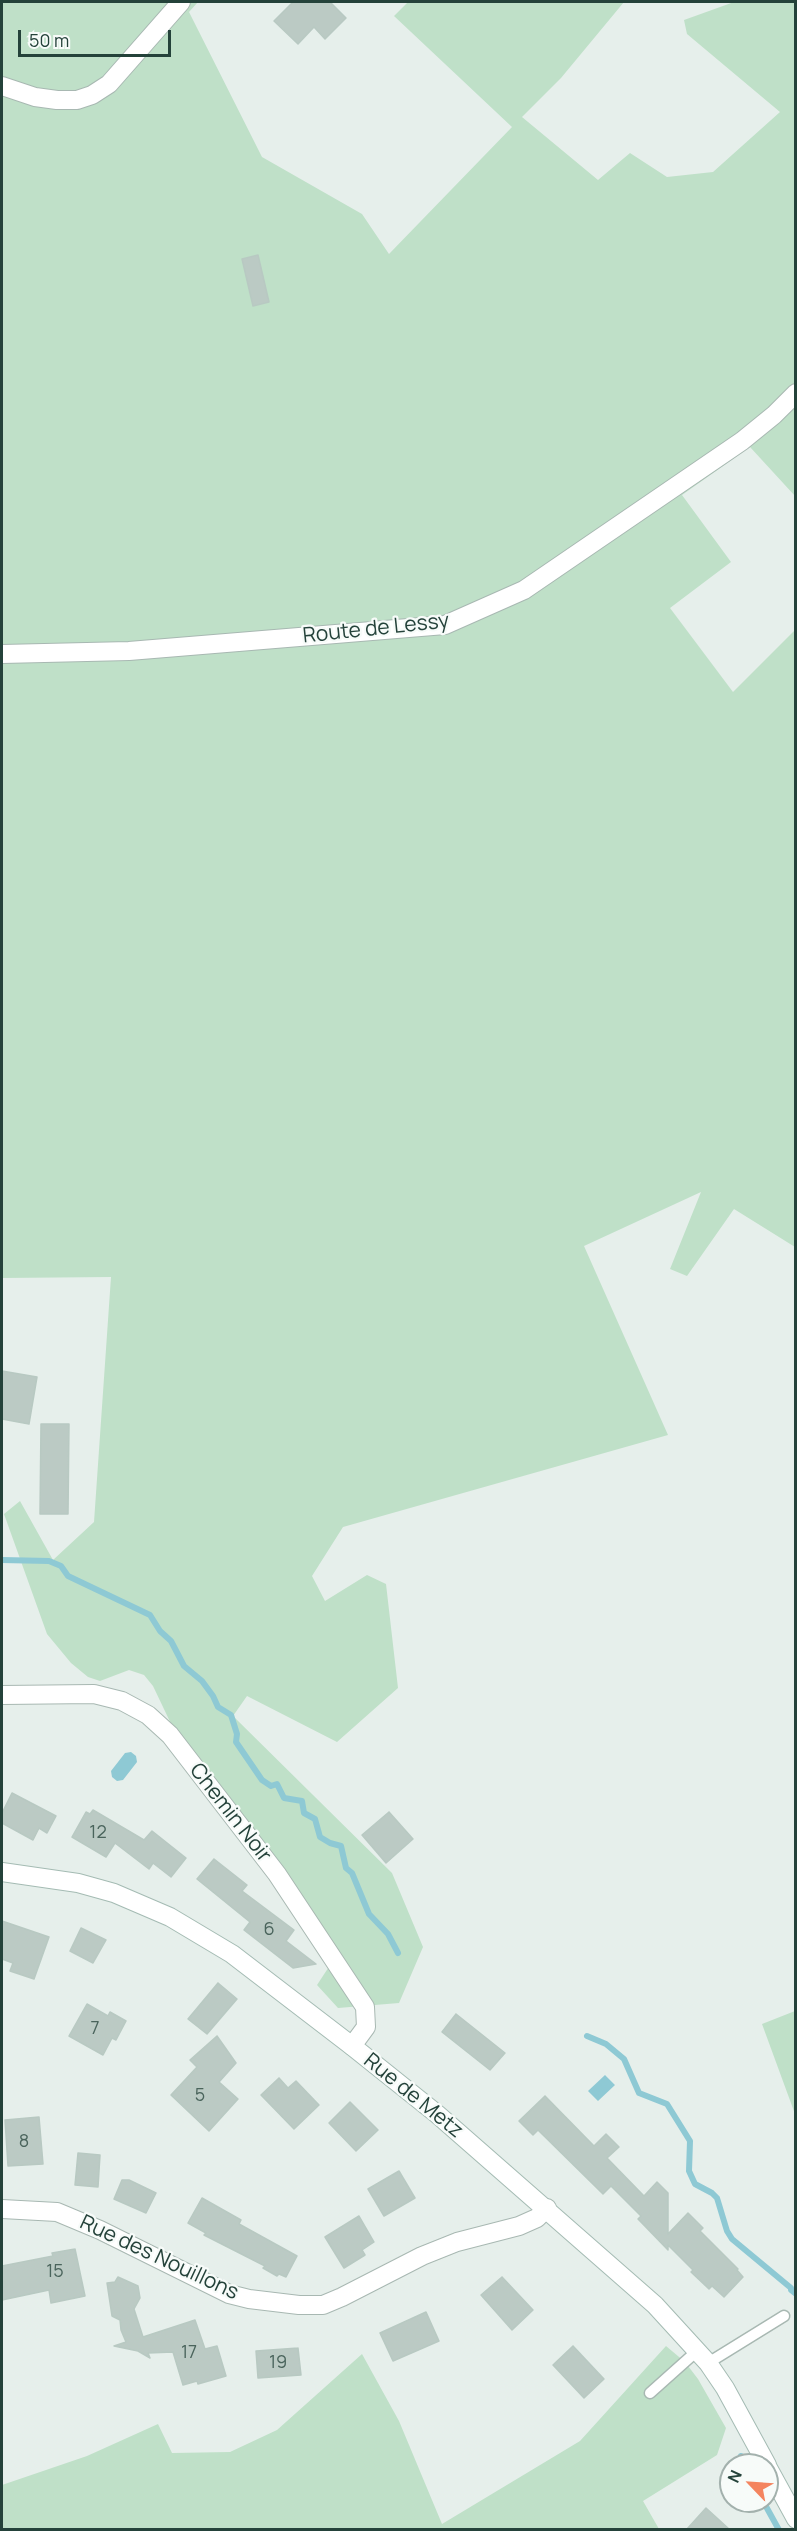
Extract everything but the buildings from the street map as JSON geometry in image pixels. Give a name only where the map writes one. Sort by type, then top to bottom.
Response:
[{"type":"street","points":[[2,86],[35,97],[57,100],[77,100],[92,95],[109,84],[182,2]]},
{"type":"street","name":"Route de Lessy","points":[[2,654],[103,652],[420,629],[445,625],[466,618],[524,590],[742,441],[774,415],[795,393]]},
{"type":"street","name":"Chemin Noir","points":[[2,1695],[94,1694],[122,1701],[148,1715],[170,1735],[277,1874],[365,2007],[366,2027],[352,2046]]},
{"type":"street","name":"Rue de Metz","points":[[2,1872],[39,1876],[87,1885],[114,1893],[170,1917],[232,1954],[437,2114],[656,2305],[702,2357],[725,2388],[760,2453]]},
{"type":"street","name":"Rue des Nouillons","points":[[2,2210],[57,2212],[100,2230],[229,2294],[299,2305],[323,2305],[422,2256],[457,2242],[519,2226],[537,2218],[547,2208]]},
{"type":"street","points":[[779,2488],[795,2519]]},
{"type":"lane","points":[[650,2393],[702,2357],[784,2316]]},
{"type":"green space","points":[[2,2],[198,2],[189,12],[262,157],[362,214],[389,254],[512,127],[394,16],[408,2],[624,2],[561,78],[522,117],[598,180],[630,153],[667,177],[713,172],[780,112],[687,34],[684,20],[734,2],[795,2],[795,496],[750,447],[682,495],[731,562],[670,608],[733,692],[795,630],[795,1247],[734,1209],[687,1276],[670,1269],[701,1192],[584,1246],[668,1435],[343,1527],[312,1576],[325,1601],[367,1575],[386,1584],[398,1688],[337,1742],[247,1696],[233,1716],[392,1873],[423,1947],[399,2003],[338,2008],[317,1985],[338,1953],[173,1728],[153,1686],[144,1675],[129,1670],[100,1681],[88,1677],[71,1663],[47,1634],[4,1514],[20,1501],[53,1560],[94,1522],[111,1277],[2,1278]]},
{"type":"green space","points":[[796,2011],[795,2114],[762,2024]]},
{"type":"green space","points":[[666,2346],[685,2362],[698,2379],[726,2428],[717,2455],[643,2501],[659,2529],[2,2529],[2,2485],[87,2456],[158,2424],[172,2453],[230,2452],[277,2430],[362,2354],[399,2421],[442,2524],[580,2441]]},
{"type":"water","points":[[131,1752],[136,1756],[137,1762],[123,1780],[117,1781],[112,1777],[111,1771],[125,1753]]},
{"type":"water","points":[[605,2075],[615,2085],[598,2101],[588,2091]]},
{"type":"waterway","points":[[2,1560],[49,1561],[61,1566],[68,1576],[150,1615],[160,1631],[171,1641],[184,1666],[202,1681],[218,1707],[231,1715],[237,1734],[236,1742],[262,1780],[271,1786],[277,1784],[284,1798],[302,1801],[304,1813],[315,1819],[320,1837],[341,1846],[346,1868],[352,1873],[369,1914],[388,1934],[398,1953]]},
{"type":"waterway","points":[[587,2036],[606,2044],[624,2059],[639,2093],[667,2104],[690,2141],[689,2171],[695,2184],[717,2198],[727,2231],[732,2239],[796,2294]]},
{"type":"waterway","points":[[770,2513],[779,2530]]}]
